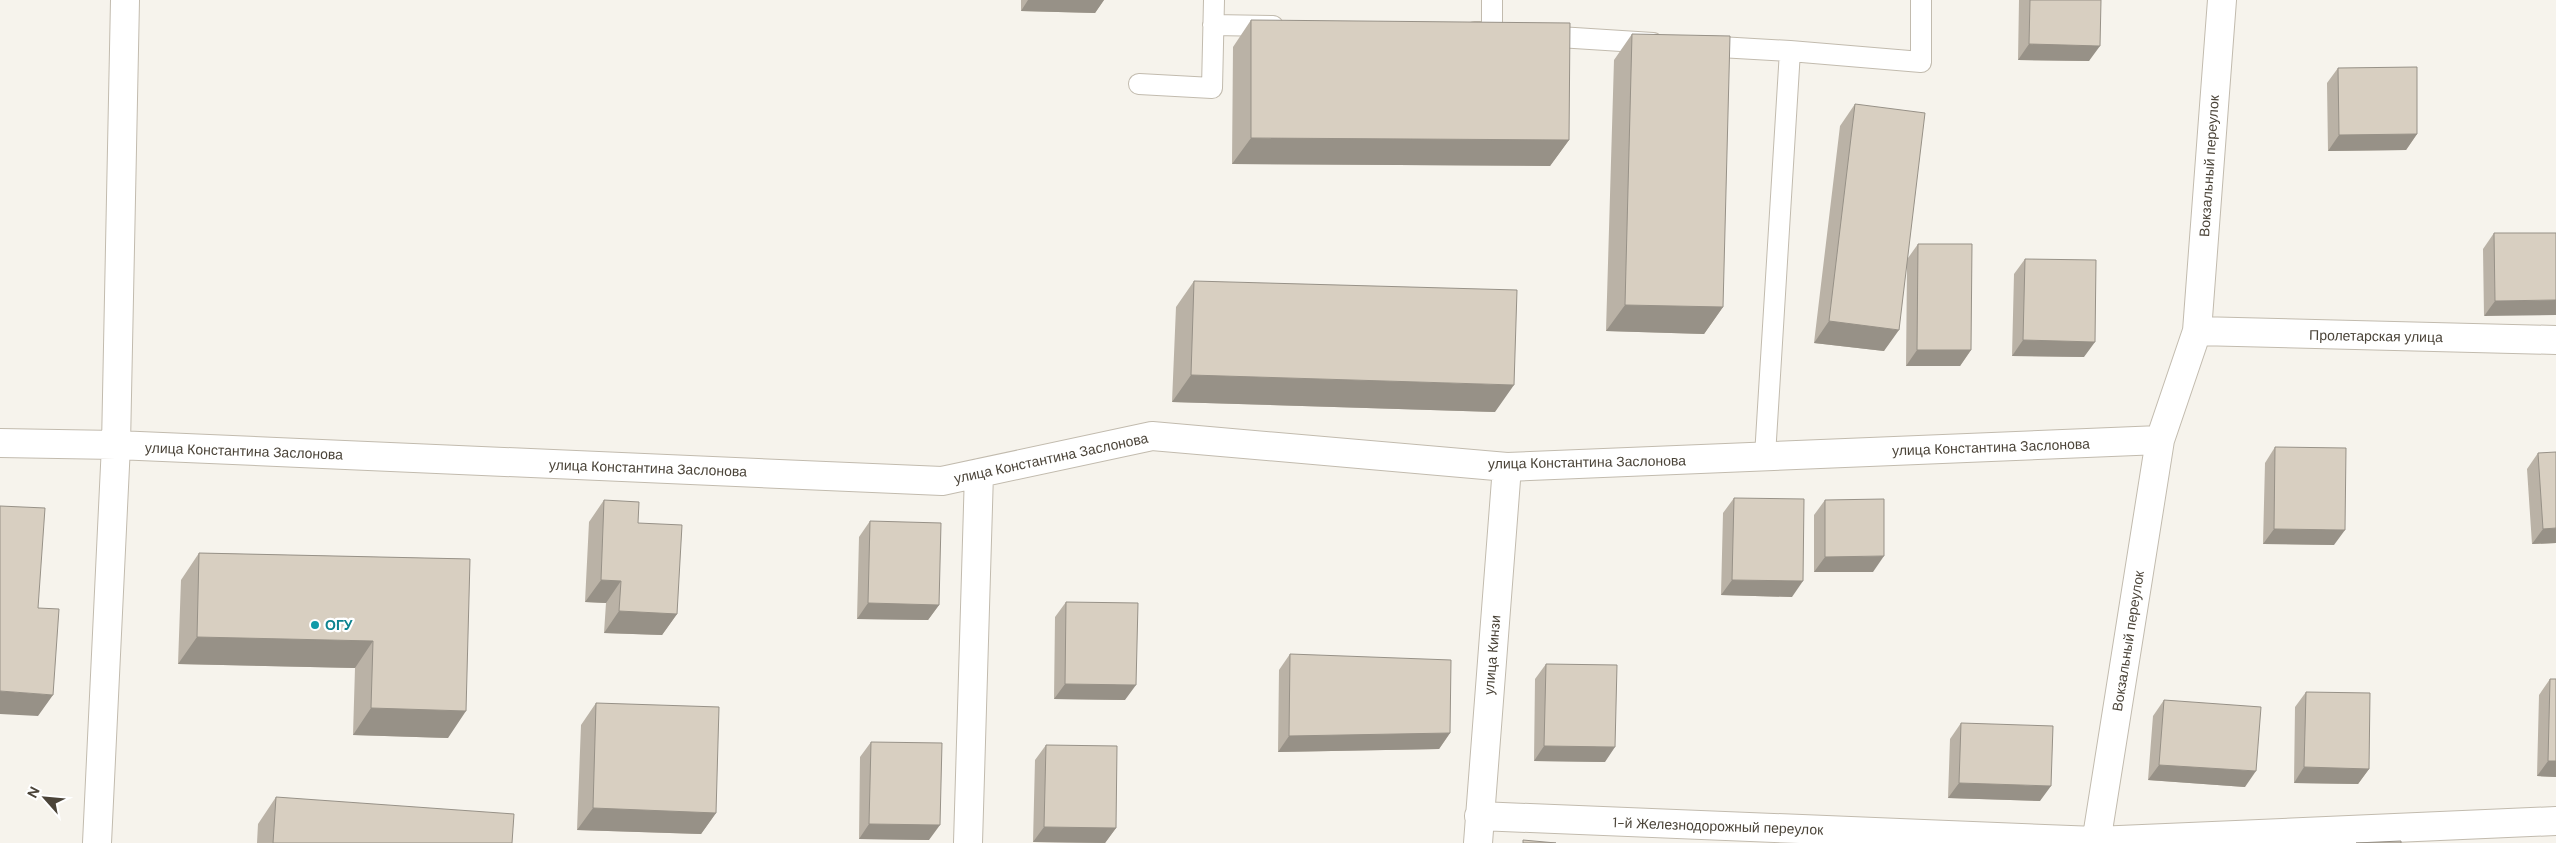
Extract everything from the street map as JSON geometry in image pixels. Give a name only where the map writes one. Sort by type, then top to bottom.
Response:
[{"type":"street","points":[[97,843],[116,445],[125,0]]},
{"type":"street","name":"Вокзальный переулок","points":[[2096,842],[2160,440],[2197,331],[2222,0]]},
{"type":"street","name":"Пролетарская улица","points":[[2197,331],[2556,340]]},
{"type":"street","name":"улица Константина Заслонова","points":[[0,443],[116,445],[942,481],[1152,436],[1507,467],[2160,440]]},
{"type":"street","name":"улица Кинзи","points":[[1478,843],[1507,467]]},
{"type":"street","points":[[968,843],[979,473]]},
{"type":"street","name":"1-й Железнодорожный переулок","points":[[1479,816],[2096,842],[2556,821]]},
{"type":"lane","points":[[1139,84],[1212,88],[1214,0]]},
{"type":"lane","points":[[1492,0],[1492,32]]},
{"type":"lane","points":[[1452,31],[1790,51],[1921,62],[1921,0]]},
{"type":"lane","points":[[1213,25],[1293,27]]},
{"type":"lane","points":[[1766,456],[1790,51]]},
{"type":"building","points":[[2030,0],[2101,0],[2100,46],[2029,44]]},
{"type":"building","points":[[1251,20],[1570,23],[1569,140],[1251,138]]},
{"type":"building","points":[[1632,34],[1730,36],[1723,307],[1625,305]]},
{"type":"building","points":[[2417,67],[2417,134],[2339,135],[2338,68]]},
{"type":"building","points":[[1855,104],[1925,113],[1899,330],[1829,321]]},
{"type":"building","points":[[2494,233],[2556,233],[2556,300],[2495,301]]},
{"type":"building","points":[[1918,244],[1972,244],[1971,350],[1917,350]]},
{"type":"building","points":[[2025,259],[2096,260],[2095,342],[2023,340]]},
{"type":"building","points":[[1194,281],[1517,290],[1514,385],[1191,375]]},
{"type":"building","points":[[2275,447],[2346,448],[2345,530],[2274,529]]},
{"type":"building","points":[[2556,452],[2556,528],[2543,529],[2538,453]]},
{"type":"building","points":[[1734,498],[1804,499],[1803,581],[1732,580]]},
{"type":"building","points":[[1884,499],[1884,556],[1825,557],[1825,500]]},
{"type":"building","points":[[604,500],[639,502],[638,523],[682,525],[677,614],[619,611],[621,581],[601,580]]},
{"type":"building","points":[[0,506],[45,508],[38,608],[59,609],[53,695],[0,691]]},
{"type":"building","points":[[870,521],[941,523],[939,605],[868,603]]},
{"type":"building","name":"ОГУ","points":[[199,553],[470,559],[466,711],[371,708],[373,641],[197,637]]},
{"type":"building","points":[[1066,602],[1138,603],[1136,685],[1065,684]]},
{"type":"building","points":[[1290,654],[1451,660],[1450,733],[1289,736]]},
{"type":"building","points":[[1546,664],[1617,665],[1615,747],[1544,746]]},
{"type":"building","points":[[2550,679],[2556,679],[2556,761],[2548,761]]},
{"type":"building","points":[[2306,692],[2370,693],[2369,769],[2304,767]]},
{"type":"building","points":[[2164,700],[2261,707],[2256,771],[2159,765]]},
{"type":"building","points":[[596,703],[719,707],[716,813],[593,808]]},
{"type":"building","points":[[1961,723],[2053,726],[2051,786],[1959,783]]},
{"type":"building","points":[[871,742],[942,743],[940,825],[869,824]]},
{"type":"building","points":[[1046,745],[1117,746],[1116,828],[1044,827]]},
{"type":"building","points":[[276,797],[514,814],[512,843],[273,843]]},
{"type":"building","points":[[1523,840],[1556,843],[1523,843]]},
{"type":"building","points":[[2401,841],[2401,843],[2356,843]]},
{"type":"place","name":"ОГУ","points":[[315,625]]}]
